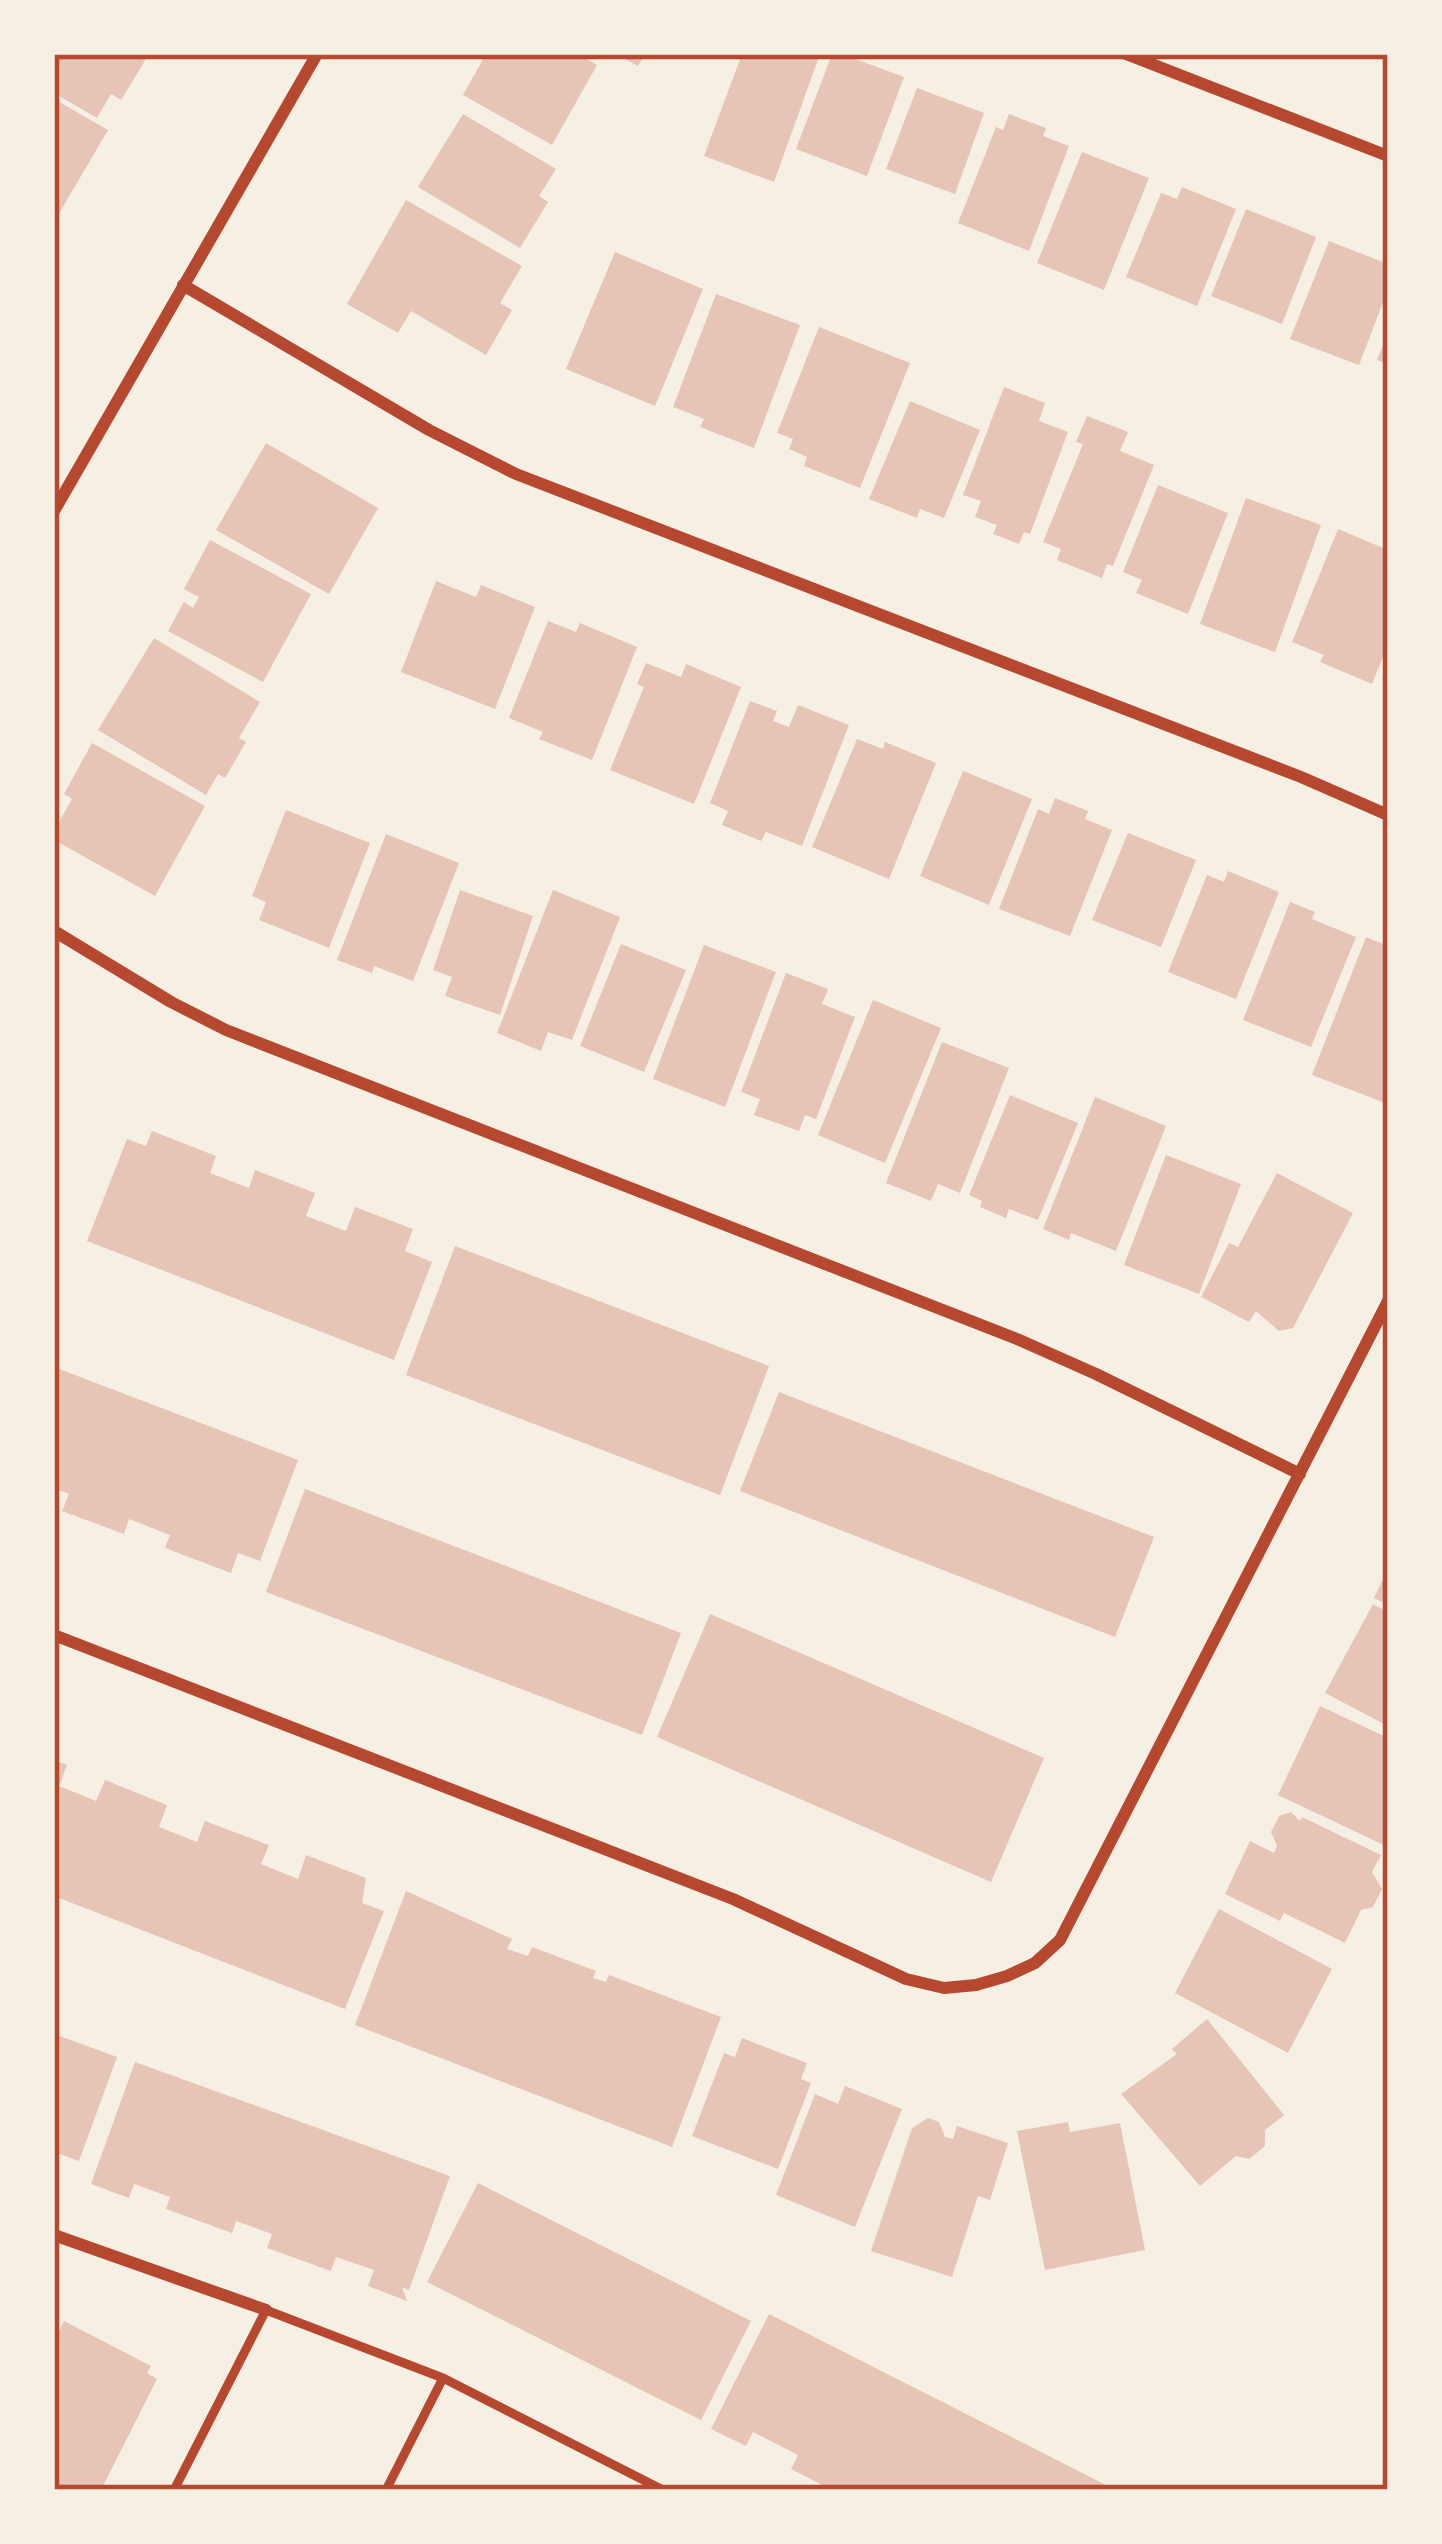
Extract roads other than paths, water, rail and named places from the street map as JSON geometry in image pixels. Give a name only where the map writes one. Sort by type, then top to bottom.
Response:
[{"type":"street","points":[[54,511],[316,54]]},
{"type":"street","points":[[1126,54],[1388,156]]},
{"type":"street","points":[[182,285],[429,430],[516,474],[1301,777],[1388,815]]},
{"type":"street","points":[[54,932],[226,1030],[1037,1347],[1300,1474]]},
{"type":"street","points":[[54,1635],[733,1899],[906,1978],[944,1988],[976,1985],[1035,1964],[1060,1940],[1388,1300]]},
{"type":"street","points":[[54,2235],[266,2310]]},
{"type":"lane","points":[[174,2490],[266,2310],[443,2378],[663,2490]]},
{"type":"lane","points":[[386,2490],[443,2378]]}]
